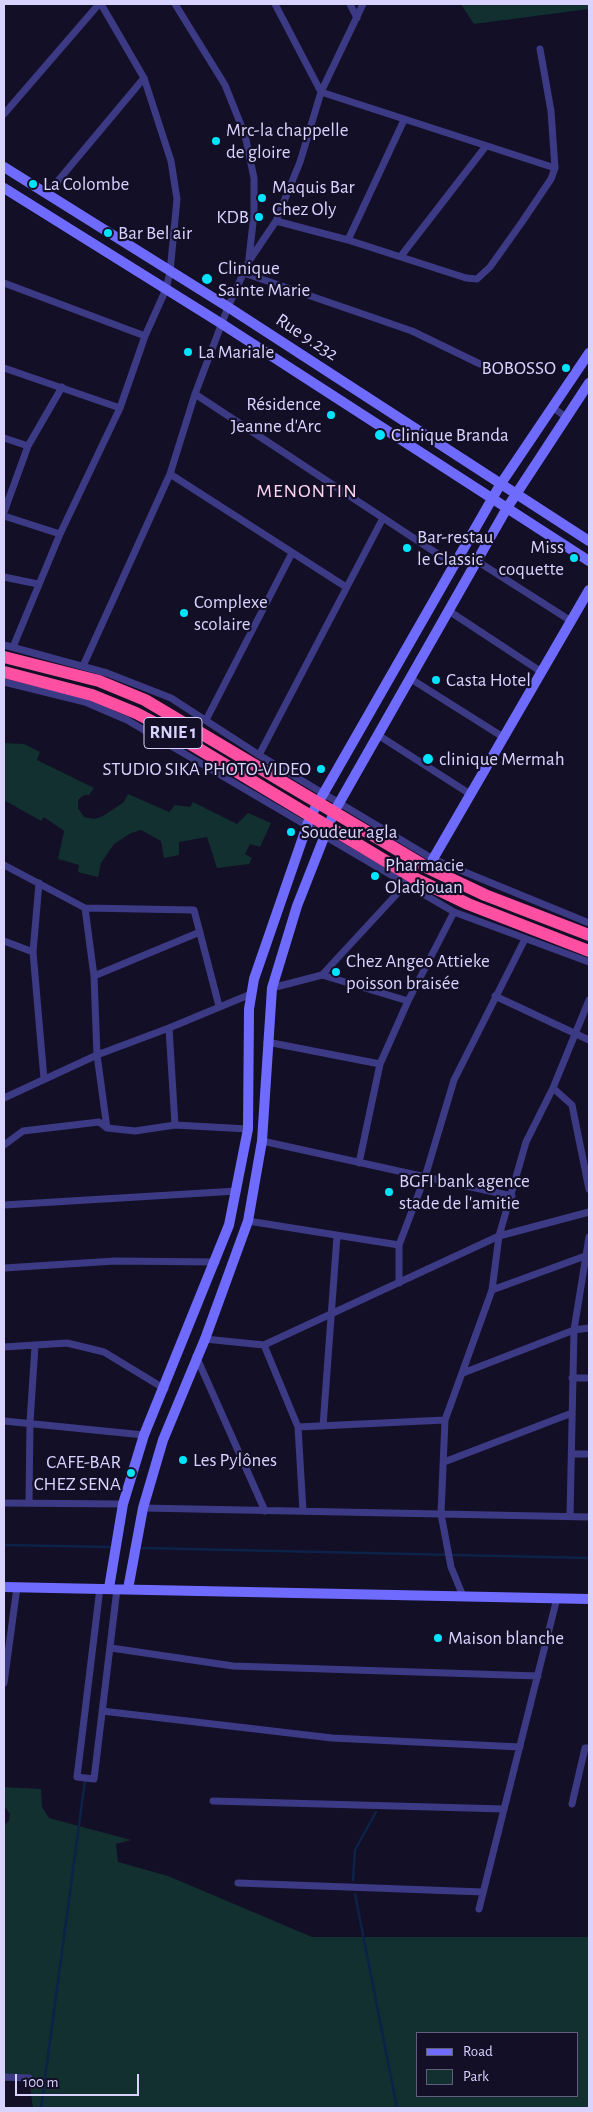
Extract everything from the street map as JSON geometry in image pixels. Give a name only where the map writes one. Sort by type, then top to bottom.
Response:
[{"type":"highway","name":"RNIE 1","points":[[8,652],[124,691],[320,798],[457,882],[589,935]]},
{"type":"highway","name":"RNIE 1","points":[[4,672],[76,690],[136,713],[159,725],[326,831],[414,878],[443,893],[589,951]]},
{"type":"street","points":[[4,114],[100,4],[144,78],[158,114],[175,179],[177,199],[170,272],[166,289],[145,336],[120,408],[60,534],[8,652]]},
{"type":"street","points":[[175,4],[225,85],[246,135],[254,178],[254,214],[249,260]]},
{"type":"street","points":[[275,4],[321,92],[555,168]]},
{"type":"street","points":[[350,4],[357,18]]},
{"type":"street","points":[[83,666],[170,474],[195,394],[228,307],[249,260],[276,221],[300,162],[321,92],[363,4]]},
{"type":"street","points":[[276,221],[348,240],[466,278],[477,279],[490,267],[522,222],[551,179],[555,168],[551,110],[540,49]]},
{"type":"street","points":[[47,194],[144,78]]},
{"type":"street","points":[[348,240],[404,120]]},
{"type":"street","points":[[401,256],[486,146]]},
{"type":"street","name":"Rue 9.232","points":[[4,166],[228,307],[589,541]]},
{"type":"street","name":"Rue 9.232","points":[[4,188],[222,324],[589,561]]},
{"type":"street","points":[[244,273],[412,331],[480,364]]},
{"type":"street","points":[[4,283],[145,336]]},
{"type":"street","points":[[108,1589],[110,1648],[94,1779],[77,1777],[108,1589],[123,1504],[144,1435],[216,1262],[229,1225],[237,1191],[248,1130],[251,994],[270,931],[320,798],[500,485],[589,353]]},
{"type":"street","points":[[4,368],[120,408]]},
{"type":"street","points":[[128,1589],[143,1508],[163,1440],[196,1355],[205,1339],[248,1221],[262,1141],[272,988],[297,906],[336,808],[412,679],[507,508],[589,383]]},
{"type":"street","points":[[60,534],[4,514],[28,446],[62,387]]},
{"type":"street","points":[[195,394],[453,564]]},
{"type":"street","points":[[552,407],[566,417]]},
{"type":"street","points":[[4,438],[28,446]]},
{"type":"street","points":[[170,474],[346,588]]},
{"type":"street","points":[[259,755],[383,518]]},
{"type":"street","points":[[206,720],[292,553]]},
{"type":"street","points":[[477,561],[571,621]]},
{"type":"street","points":[[4,577],[38,584]]},
{"type":"street","points":[[433,859],[540,671],[589,590]]},
{"type":"street","points":[[449,611],[540,671]]},
{"type":"street","points":[[4,645],[8,652],[83,666],[171,698],[259,755],[320,798]]},
{"type":"street","points":[[412,679],[503,736]]},
{"type":"street","points":[[4,682],[85,702],[127,720],[310,821]]},
{"type":"street","points":[[378,735],[470,794]]},
{"type":"street","points":[[336,808],[450,868],[589,923]]},
{"type":"street","points":[[326,831],[406,884],[454,912],[589,962]]},
{"type":"street","points":[[4,865],[86,908],[194,910],[220,1006]]},
{"type":"street","points":[[39,884],[33,952],[44,1078]]},
{"type":"street","points":[[322,975],[406,884]]},
{"type":"street","points":[[86,908],[94,976],[97,1056],[107,1128]]},
{"type":"street","points":[[359,1163],[380,1064],[408,1002],[454,912]]},
{"type":"street","points":[[94,976],[200,932]]},
{"type":"street","points":[[399,1283],[400,1245],[425,1177],[454,1080],[525,939]]},
{"type":"street","points":[[4,941],[33,952]]},
{"type":"street","points":[[272,988],[322,975],[408,1002]]},
{"type":"street","points":[[4,1098],[44,1078],[251,994]]},
{"type":"street","points":[[495,996],[589,1040]]},
{"type":"street","points":[[463,1596],[451,1567],[441,1514],[445,1420],[492,1290],[499,1236],[526,1142],[553,1088],[589,1000]]},
{"type":"street","points":[[170,1028],[175,1125]]},
{"type":"street","points":[[267,1042],[380,1064]]},
{"type":"street","points":[[553,1088],[572,1105],[589,1189]]},
{"type":"street","points":[[4,1145],[23,1131],[49,1126],[99,1122],[107,1128],[135,1131],[175,1125],[248,1130]]},
{"type":"street","points":[[262,1141],[512,1196]]},
{"type":"street","points":[[4,1205],[237,1191]]},
{"type":"street","points":[[205,1339],[264,1345],[499,1236],[589,1212]]},
{"type":"street","points":[[248,1221],[400,1245]]},
{"type":"street","points":[[323,1426],[337,1236]]},
{"type":"street","points":[[570,1516],[574,1330],[588,1256],[589,1237]]},
{"type":"street","points":[[492,1290],[588,1256]]},
{"type":"street","points":[[4,1268],[115,1261],[216,1262]]},
{"type":"street","points":[[463,1373],[574,1330],[589,1328]]},
{"type":"street","points":[[4,1347],[67,1343],[104,1352],[164,1389]]},
{"type":"street","points":[[264,1345],[298,1427],[304,1511]]},
{"type":"street","points":[[29,1503],[30,1422],[35,1346]]},
{"type":"street","points":[[196,1355],[265,1511]]},
{"type":"street","points":[[572,1378],[589,1378]]},
{"type":"street","points":[[444,1462],[572,1413]]},
{"type":"street","points":[[4,1420],[144,1435]]},
{"type":"street","points":[[298,1427],[445,1420]]},
{"type":"street","points":[[572,1454],[589,1454]]},
{"type":"street","points":[[4,1502],[123,1504]]},
{"type":"street","points":[[143,1508],[589,1517]]},
{"type":"street","points":[[4,1586],[589,1599]]},
{"type":"street","points":[[4,1683],[5,1659],[16,1587]]},
{"type":"street","points":[[479,1909],[557,1598]]},
{"type":"street","points":[[110,1648],[233,1666],[538,1676]]},
{"type":"street","points":[[102,1711],[332,1738],[520,1746]]},
{"type":"street","points":[[572,1804],[585,1748],[589,1748]]},
{"type":"street","points":[[213,1802],[504,1809]]},
{"type":"street","points":[[238,1884],[483,1892]]},
{"type":"street","points":[[4,2077],[29,2078]]},
{"type":"green space","points":[[461,4],[589,4],[589,9],[474,24]]},
{"type":"green space","points":[[4,743],[24,744],[40,752],[37,760],[94,788],[89,795],[84,795],[78,800],[78,808],[84,817],[94,819],[103,816],[124,802],[128,794],[169,812],[175,805],[190,807],[193,802],[237,824],[248,813],[271,823],[260,847],[250,844],[245,854],[252,858],[249,864],[217,868],[207,837],[179,842],[179,855],[164,858],[161,841],[141,830],[131,833],[114,844],[101,863],[98,877],[78,872],[79,865],[58,859],[64,831],[44,817],[41,821],[4,800]]},
{"type":"green space","points":[[4,1787],[41,1789],[42,1807],[49,1818],[131,1840],[116,1844],[118,1862],[168,1876],[312,1937],[589,1937],[589,2108],[33,2108],[29,2081],[4,2081],[4,1825],[9,1821],[10,1814],[4,1806]]},
{"type":"waterway","points":[[4,1545],[109,1547]]},
{"type":"waterway","points":[[143,1548],[589,1558]]},
{"type":"waterway","points":[[41,2108],[85,1780]]},
{"type":"waterway","points":[[353,1880],[355,1850],[376,1812]]},
{"type":"waterway","points":[[355,1894],[397,2108]]},
{"type":"place","name":"Mrc-la chappelle de gloire","points":[[216,141]]},
{"type":"place","name":"La Colombe","points":[[33,184]]},
{"type":"place","name":"Maquis Bar Chez Oly","points":[[262,198]]},
{"type":"place","name":"KDB","points":[[259,217]]},
{"type":"place","name":"Bar Bel air","points":[[108,233]]},
{"type":"place","name":"Clinique Sainte Marie","points":[[207,279]]},
{"type":"place","name":"La Mariale","points":[[188,352]]},
{"type":"place","name":"BOBOSSO","points":[[566,368]]},
{"type":"place","name":"Résidence Jeanne d'Arc","points":[[331,415]]},
{"type":"place","name":"Clinique Branda","points":[[380,435]]},
{"type":"place","name":"Bar-restau le Classic","points":[[407,548]]},
{"type":"place","name":"Miss coquette","points":[[574,558]]},
{"type":"place","name":"Complexe scolaire","points":[[184,613]]},
{"type":"place","name":"Casta Hotel","points":[[436,680]]},
{"type":"place","name":"clinique Mermah","points":[[428,759]]},
{"type":"place","name":"STUDIO SIKA PHOTO-VIDEO","points":[[321,769]]},
{"type":"place","name":"Soudeur agla","points":[[291,832]]},
{"type":"place","name":"Pharmacie Oladjouan","points":[[375,876]]},
{"type":"place","name":"Chez Angeo Attieke poisson braisée","points":[[336,972]]},
{"type":"place","name":"BGFI bank agence stade de l'amitie","points":[[389,1192]]},
{"type":"place","name":"Les Pylônes","points":[[183,1460]]},
{"type":"place","name":"CAFE-BAR CHEZ SENA","points":[[131,1473]]},
{"type":"place","name":"Maison blanche","points":[[438,1638]]},
{"type":"district","name":"MENONTIN","points":[[307,491]]}]
